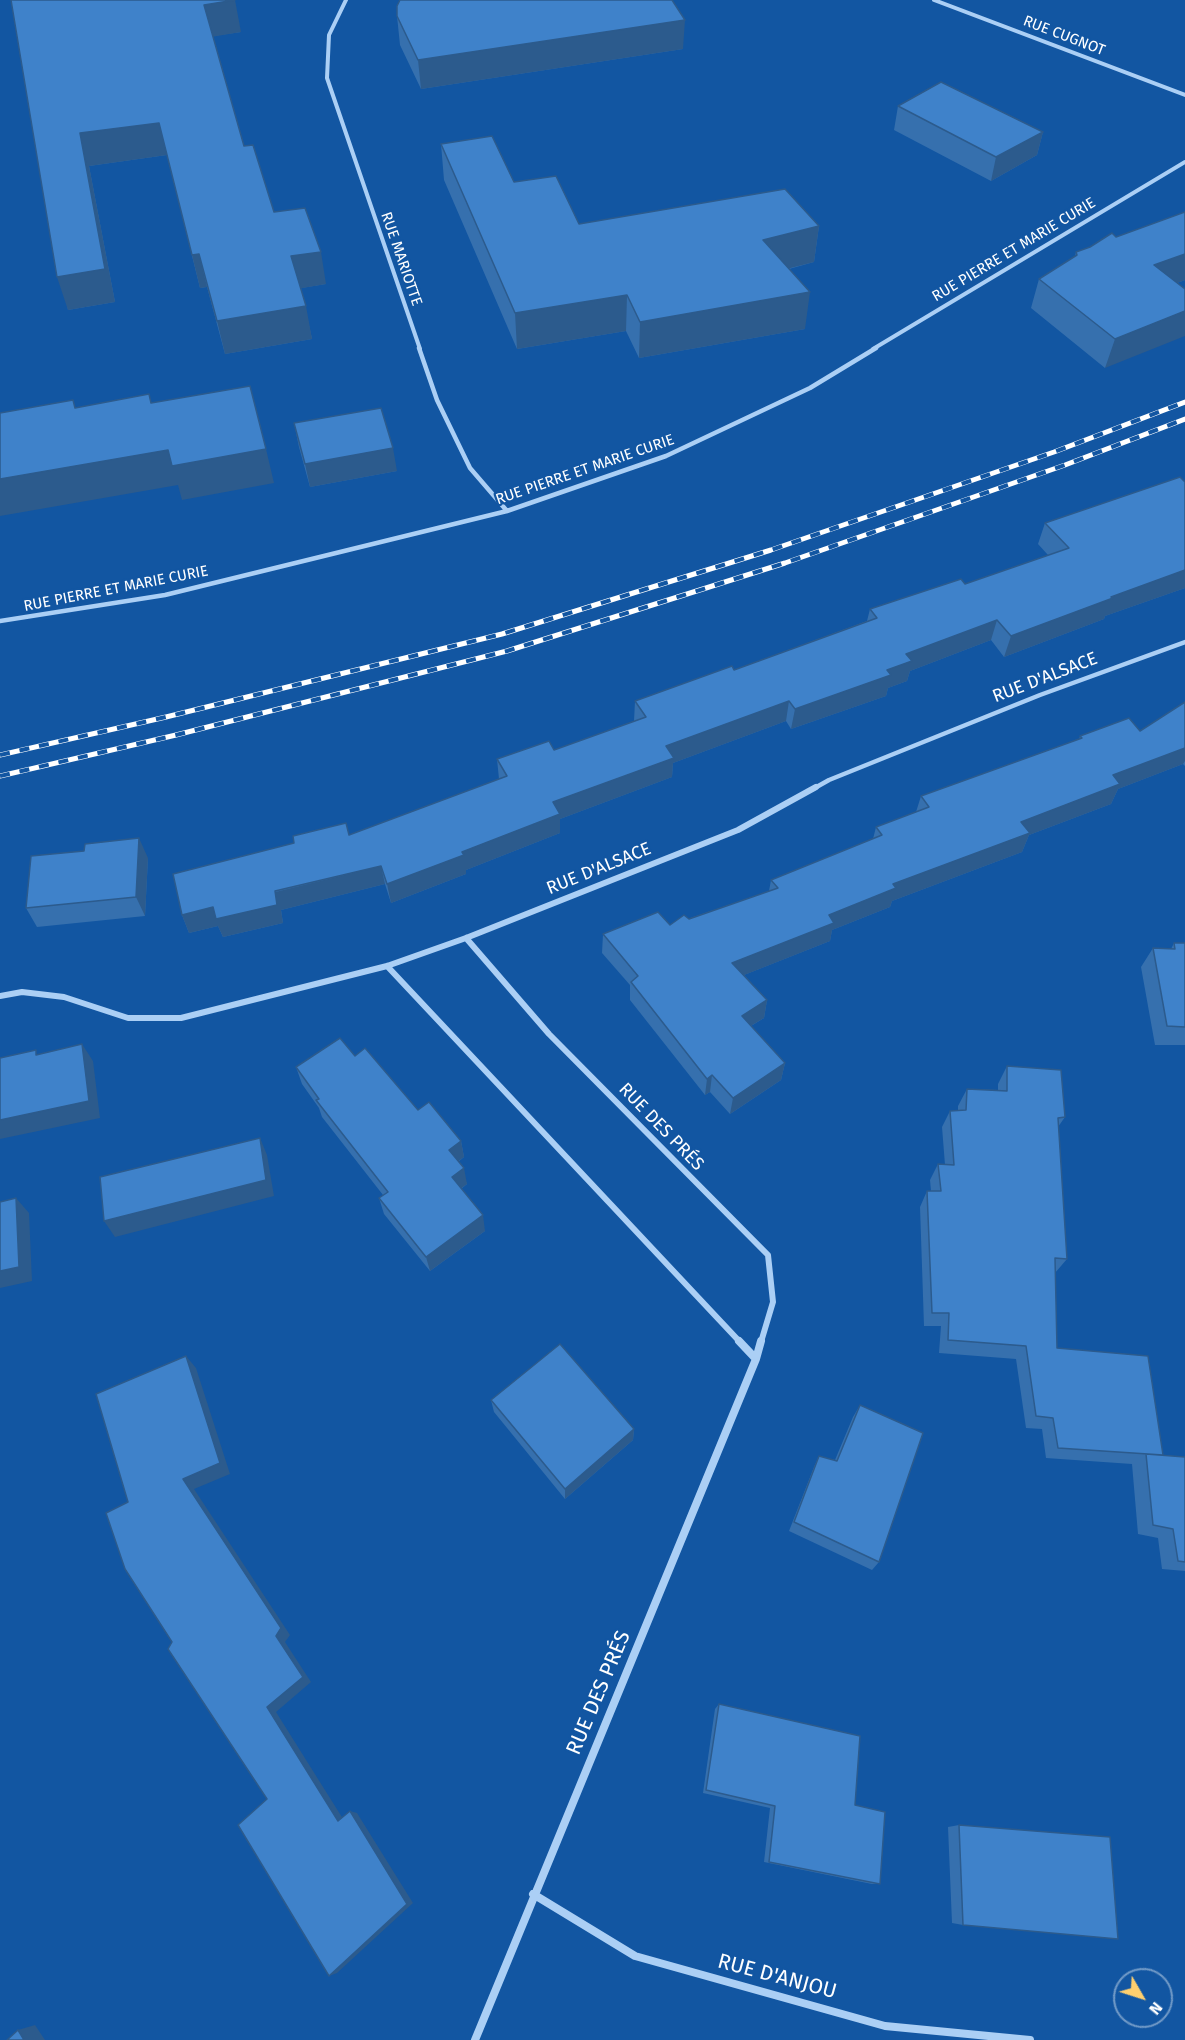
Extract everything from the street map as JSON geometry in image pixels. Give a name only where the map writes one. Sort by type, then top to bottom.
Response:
[{"type":"street","name":"RUE MARIOTTE","points":[[346,0],[329,35],[327,78],[437,400],[470,468],[507,511]]},
{"type":"street","name":"RUE CUGNOT","points":[[934,0],[1185,95]]},
{"type":"street","name":"RUE PIERRE ET MARIE CURIE","points":[[0,621],[165,595],[507,511],[666,456],[810,388],[1032,252],[1185,162]]},
{"type":"street","name":"RUE D'ALSACE","points":[[0,996],[22,992],[64,998],[128,1018],[181,1018],[387,966],[466,938],[738,830],[830,780],[1040,695],[1185,642]]},
{"type":"street","name":"RUE DES PRÉS","points":[[466,938],[549,1034],[768,1255],[772,1302],[756,1359],[474,2040]]},
{"type":"street","points":[[387,966],[756,1359]]},
{"type":"street","name":"RUE D'ANJOU","points":[[533,1894],[635,1956],[885,2026],[1030,2040]]},
{"type":"building","points":[[11,0],[235,0],[204,5],[244,146],[253,145],[274,212],[305,208],[321,252],[291,256],[306,306],[217,321],[199,254],[192,255],[159,123],[80,133],[105,269],[57,277]]},
{"type":"building","points":[[400,0],[672,0],[685,20],[418,60],[397,16],[397,6]]},
{"type":"building","points":[[941,82],[1043,132],[996,157],[898,106]]},
{"type":"building","points":[[492,136],[514,182],[556,176],[579,224],[785,189],[819,226],[763,240],[810,292],[640,322],[627,295],[515,313],[441,144]]},
{"type":"building","points":[[1185,212],[1185,254],[1154,265],[1185,289],[1185,311],[1115,339],[1039,279],[1077,255],[1076,252],[1090,247],[1112,233],[1116,237]]},
{"type":"building","points":[[250,386],[266,449],[172,466],[168,450],[0,479],[0,413],[73,400],[75,408],[149,394],[151,403]]},
{"type":"building","points":[[381,408],[393,448],[305,464],[294,423]]},
{"type":"building","points":[[1180,477],[1185,482],[1185,570],[1011,636],[997,620],[906,654],[912,661],[887,670],[891,675],[795,709],[789,701],[666,746],[674,758],[553,802],[560,814],[462,852],[464,855],[387,884],[381,866],[275,891],[277,905],[216,919],[213,907],[182,915],[173,874],[294,843],[293,836],[346,823],[349,835],[507,776],[497,759],[549,741],[554,750],[646,717],[635,701],[732,666],[734,670],[877,618],[870,609],[961,579],[965,584],[1069,548],[1045,523]]},
{"type":"building","points":[[1185,702],[1185,748],[1113,775],[1120,784],[1021,822],[1030,833],[893,884],[896,888],[829,915],[834,923],[732,963],[767,1000],[742,1016],[785,1063],[733,1098],[712,1075],[707,1079],[631,982],[638,976],[603,934],[658,912],[670,925],[684,915],[689,919],[778,888],[771,880],[882,835],[876,827],[929,807],[921,796],[1082,738],[1080,736],[1129,718],[1140,731]]},
{"type":"building","points":[[139,838],[136,897],[26,908],[31,856],[84,851],[85,844]]},
{"type":"building","points":[[1174,943],[1185,943],[1185,1027],[1167,1026],[1153,948],[1175,949]]},
{"type":"building","points":[[340,1038],[355,1056],[365,1048],[418,1110],[429,1102],[461,1141],[449,1150],[464,1168],[452,1177],[483,1215],[426,1257],[379,1198],[388,1192],[316,1100],[319,1099],[296,1067]]},
{"type":"building","points":[[82,1044],[89,1101],[0,1120],[0,1058],[36,1050],[36,1055]]},
{"type":"building","points":[[1007,1066],[1061,1070],[1065,1117],[1058,1118],[1067,1259],[1055,1258],[1057,1348],[1148,1356],[1163,1455],[1058,1448],[1053,1418],[1036,1416],[1026,1346],[948,1340],[949,1313],[932,1313],[927,1191],[941,1191],[938,1164],[954,1165],[950,1111],[966,1110],[967,1089],[1007,1091]]},
{"type":"building","points":[[260,1138],[266,1180],[104,1221],[100,1177]]},
{"type":"building","points":[[16,1198],[19,1267],[0,1271],[0,1202]]},
{"type":"building","points":[[560,1344],[634,1429],[565,1489],[491,1400]]},
{"type":"building","points":[[186,1356],[220,1463],[183,1479],[281,1628],[276,1636],[303,1677],[267,1707],[338,1821],[350,1811],[407,1904],[329,1976],[238,1825],[267,1799],[168,1649],[172,1642],[125,1569],[106,1513],[128,1502],[96,1394]]},
{"type":"building","points":[[860,1405],[923,1433],[879,1562],[794,1522],[819,1456],[837,1461]]},
{"type":"building","points":[[1146,1454],[1185,1457],[1185,1562],[1178,1561],[1173,1529],[1153,1525]]},
{"type":"building","points":[[719,1704],[860,1736],[855,1805],[885,1812],[880,1884],[769,1862],[775,1806],[706,1790]]},
{"type":"building","points":[[959,1825],[1110,1837],[1118,1939],[963,1925]]},
{"type":"building","points":[[18,2030],[24,2040],[7,2040]]},
{"type":"railway","points":[[0,755],[166,717],[502,634],[771,550],[1054,452],[1185,402]]},
{"type":"railway","points":[[0,776],[176,735],[507,651],[785,563],[1065,465],[1185,419]]}]
